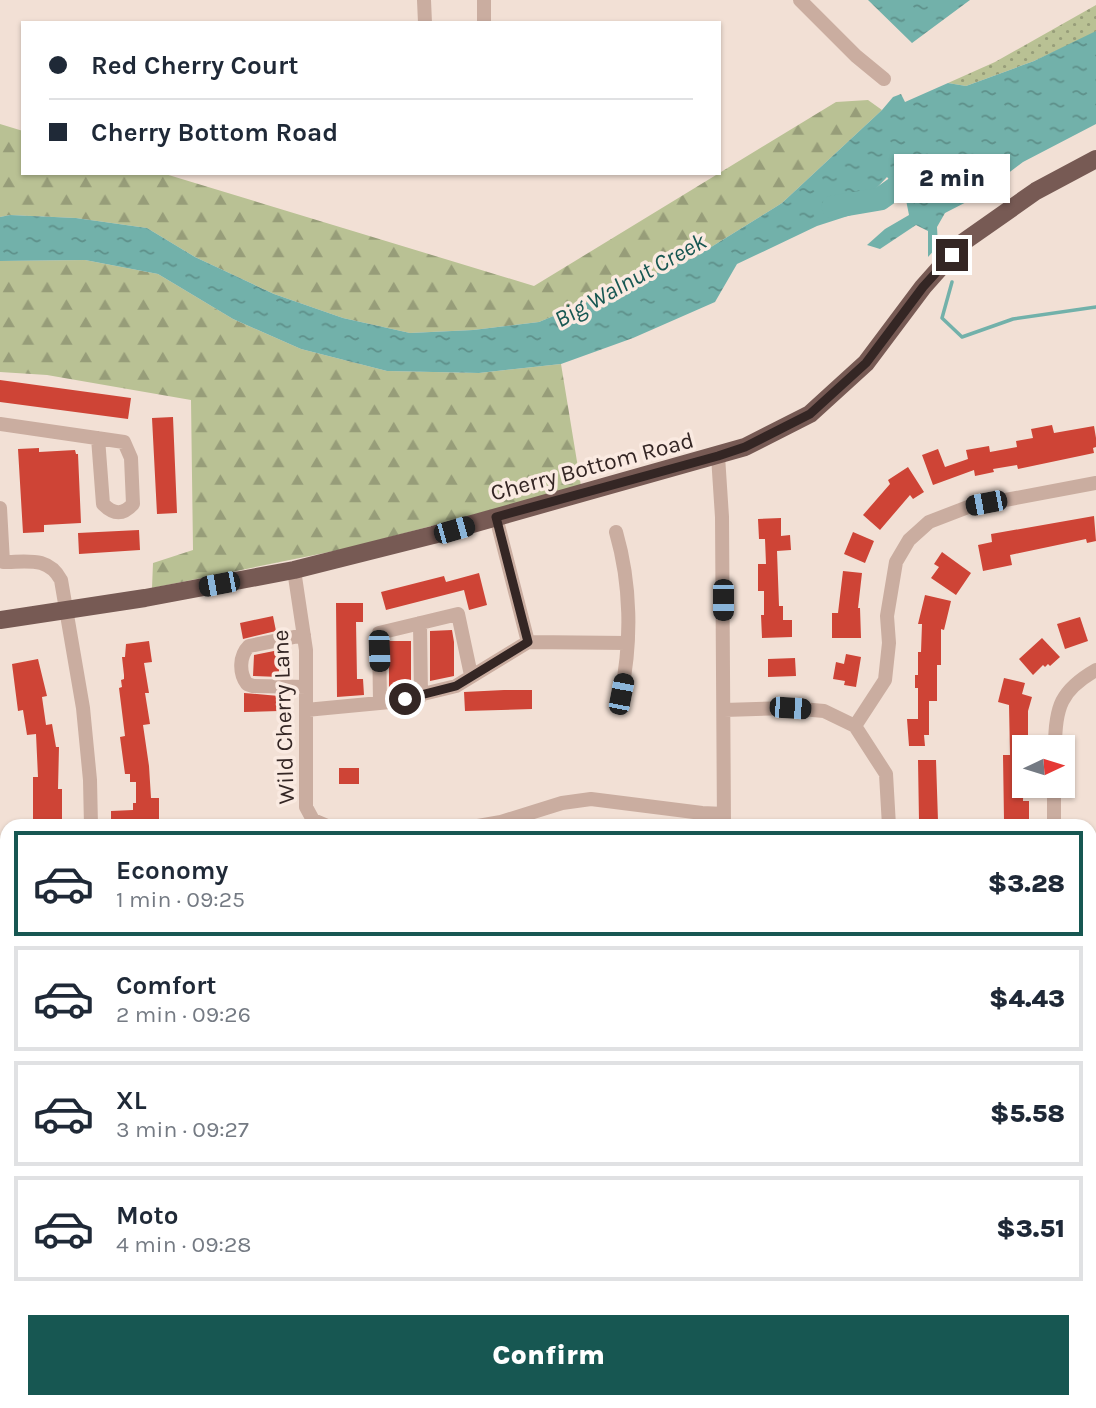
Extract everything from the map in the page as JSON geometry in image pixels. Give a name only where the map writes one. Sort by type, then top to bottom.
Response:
[{"type":"main road","name":"Cherry Bottom Road","points":[[0,620],[294,570],[433,536],[745,447],[810,414],[866,363],[923,287],[962,243],[1036,191],[1096,159]]},
{"type":"street","points":[[424,0],[425,21]]},
{"type":"street","points":[[484,0],[484,21]]},
{"type":"street","points":[[800,0],[856,56],[884,79]]},
{"type":"street","points":[[0,424],[124,442],[129,449],[133,504],[119,513],[110,511],[103,504],[98,439]]},
{"type":"street","points":[[718,456],[722,517],[724,819]]},
{"type":"street","points":[[855,726],[885,680],[889,643],[887,615],[896,562],[909,540],[929,522],[968,507],[1096,483]]},
{"type":"street","points":[[0,508],[2,562],[46,563],[56,570],[61,580],[83,708],[91,819]]},
{"type":"street","points":[[496,517],[528,642]]},
{"type":"street","points":[[616,532],[627,577],[626,666],[621,694]]},
{"type":"street","name":"Wild Cherry Lane","points":[[294,570],[304,635],[304,791],[306,807],[312,819]]},
{"type":"street","points":[[380,703],[379,634],[458,614],[471,675]]},
{"type":"street","points":[[420,623],[421,695]]},
{"type":"street","points":[[304,635],[249,646],[242,657],[242,674],[247,684],[253,686],[306,687]]},
{"type":"street","points":[[306,710],[380,703],[456,686],[528,642],[627,643]]},
{"type":"street","points":[[1056,735],[1059,705],[1075,682],[1096,670]]},
{"type":"street","points":[[724,710],[790,708],[824,711],[855,726],[886,774],[889,819]]},
{"type":"street","points":[[1054,819],[1055,798]]},
{"type":"street","points":[[511,819],[562,803],[591,799],[702,813],[721,819]]},
{"type":"green space","points":[[1096,5],[1096,31],[1091,35],[1034,61],[966,86],[948,83],[995,62]]},
{"type":"green space","points":[[868,100],[882,110],[782,203],[695,257],[539,322],[473,330],[410,333],[343,318],[274,294],[195,257],[147,228],[76,218],[10,215],[0,217],[0,124],[21,130],[21,175],[169,175],[534,286],[716,175],[721,175],[721,172],[836,102]]},
{"type":"green space","points":[[85,260],[158,274],[233,319],[301,349],[387,371],[479,373],[561,364],[581,486],[349,548],[152,588],[153,563],[193,550],[191,400],[47,375],[0,372],[0,261]]},
{"type":"water","points":[[868,0],[970,0],[912,43]]},
{"type":"water","points":[[1096,31],[1096,124],[1023,162],[978,196],[945,213],[937,227],[938,246],[928,257],[928,231],[916,225],[880,249],[867,245],[885,229],[909,215],[906,200],[887,177],[851,215],[817,226],[737,264],[715,302],[633,338],[561,364],[479,373],[387,371],[301,349],[233,319],[158,274],[85,260],[0,261],[0,217],[10,215],[76,218],[147,228],[195,257],[274,294],[343,318],[410,333],[473,330],[539,322],[695,257],[782,203],[893,97],[901,94],[905,102],[948,83],[966,86],[1034,61]]},
{"type":"building","points":[[0,380],[131,398],[128,419],[0,402]]},
{"type":"building","points":[[173,417],[177,513],[157,514],[152,418]]},
{"type":"building","points":[[1052,425],[1054,433],[1094,426],[1094,453],[1018,469],[1017,465],[993,469],[994,472],[975,476],[974,470],[933,485],[922,455],[938,449],[945,467],[968,459],[966,450],[989,446],[990,452],[1017,447],[1016,441],[1033,438],[1031,429]]},
{"type":"building","points":[[39,448],[39,452],[75,450],[78,454],[81,523],[44,525],[44,532],[23,533],[18,449]]},
{"type":"building","points":[[908,467],[924,492],[913,499],[910,495],[880,530],[863,515],[890,484],[888,480]]},
{"type":"building","points":[[1094,516],[1096,541],[1087,543],[1086,539],[1010,555],[1012,565],[983,571],[978,545],[992,542],[991,534]]},
{"type":"building","points":[[781,518],[781,536],[790,535],[791,550],[777,551],[779,606],[783,606],[783,620],[792,620],[792,637],[762,638],[764,591],[758,591],[758,564],[766,564],[765,539],[759,539],[758,519]]},
{"type":"building","points":[[139,530],[140,550],[79,554],[78,533]]},
{"type":"building","points":[[853,532],[874,541],[865,563],[844,554]]},
{"type":"building","points":[[942,552],[971,573],[956,595],[931,578],[939,567],[934,564]]},
{"type":"building","points":[[843,571],[862,573],[858,608],[861,638],[832,638],[832,613],[838,613]]},
{"type":"building","points":[[479,573],[487,605],[469,610],[464,590],[386,610],[381,592],[444,576],[446,582]]},
{"type":"building","points":[[925,595],[951,601],[944,630],[941,629],[937,701],[929,701],[929,735],[924,735],[925,746],[909,746],[907,719],[918,719],[918,688],[915,688],[915,675],[918,675],[918,652],[921,652],[922,624],[918,624]]},
{"type":"building","points":[[336,603],[363,603],[363,622],[356,622],[357,679],[363,679],[364,695],[337,697]]},
{"type":"building","points":[[273,616],[276,631],[243,639],[240,623]]},
{"type":"building","points":[[1080,617],[1088,641],[1065,649],[1057,624]]},
{"type":"building","points":[[452,630],[454,676],[430,681],[430,631]]},
{"type":"building","points":[[1042,638],[1060,657],[1050,666],[1043,665],[1033,675],[1019,659]]},
{"type":"building","points":[[149,641],[152,662],[144,663],[150,724],[143,725],[151,798],[159,798],[159,819],[111,819],[111,811],[133,810],[133,803],[136,803],[136,782],[130,782],[130,774],[125,774],[120,737],[125,736],[119,688],[122,687],[121,680],[124,679],[122,657],[125,657],[126,644]]},
{"type":"building","points":[[389,641],[411,641],[411,687],[389,691]]},
{"type":"building","points":[[279,650],[279,677],[253,676],[254,655]]},
{"type":"building","points":[[846,654],[861,657],[856,687],[833,679],[836,662],[844,664]]},
{"type":"building","points":[[795,658],[796,676],[768,677],[768,659]]},
{"type":"building","points":[[38,659],[47,696],[42,697],[46,725],[52,724],[56,747],[59,747],[58,789],[62,789],[62,819],[33,819],[33,777],[38,777],[36,734],[27,735],[23,710],[18,711],[12,664]]},
{"type":"building","points":[[1004,678],[1025,683],[1022,694],[1032,697],[1028,711],[1028,735],[1012,735],[1012,798],[1029,801],[1029,819],[1004,819],[1003,755],[1010,755],[1009,705],[998,702]]},
{"type":"building","points":[[532,690],[532,709],[465,711],[464,692]]},
{"type":"building","points":[[244,693],[279,696],[279,711],[244,712]]},
{"type":"building","points":[[918,760],[936,760],[938,819],[919,819]]},
{"type":"building","points":[[339,768],[359,768],[359,784],[339,784]]},
{"type":"waterway","name":"Big Walnut Creek","points":[[833,207],[880,199],[921,170]]},
{"type":"waterway","points":[[952,282],[942,318],[962,337],[1013,319],[1096,307]]},
{"type":"route","points":[[405,699],[456,686],[528,642],[496,517],[718,456],[745,447],[810,414],[866,363],[923,287],[952,255]]}]
